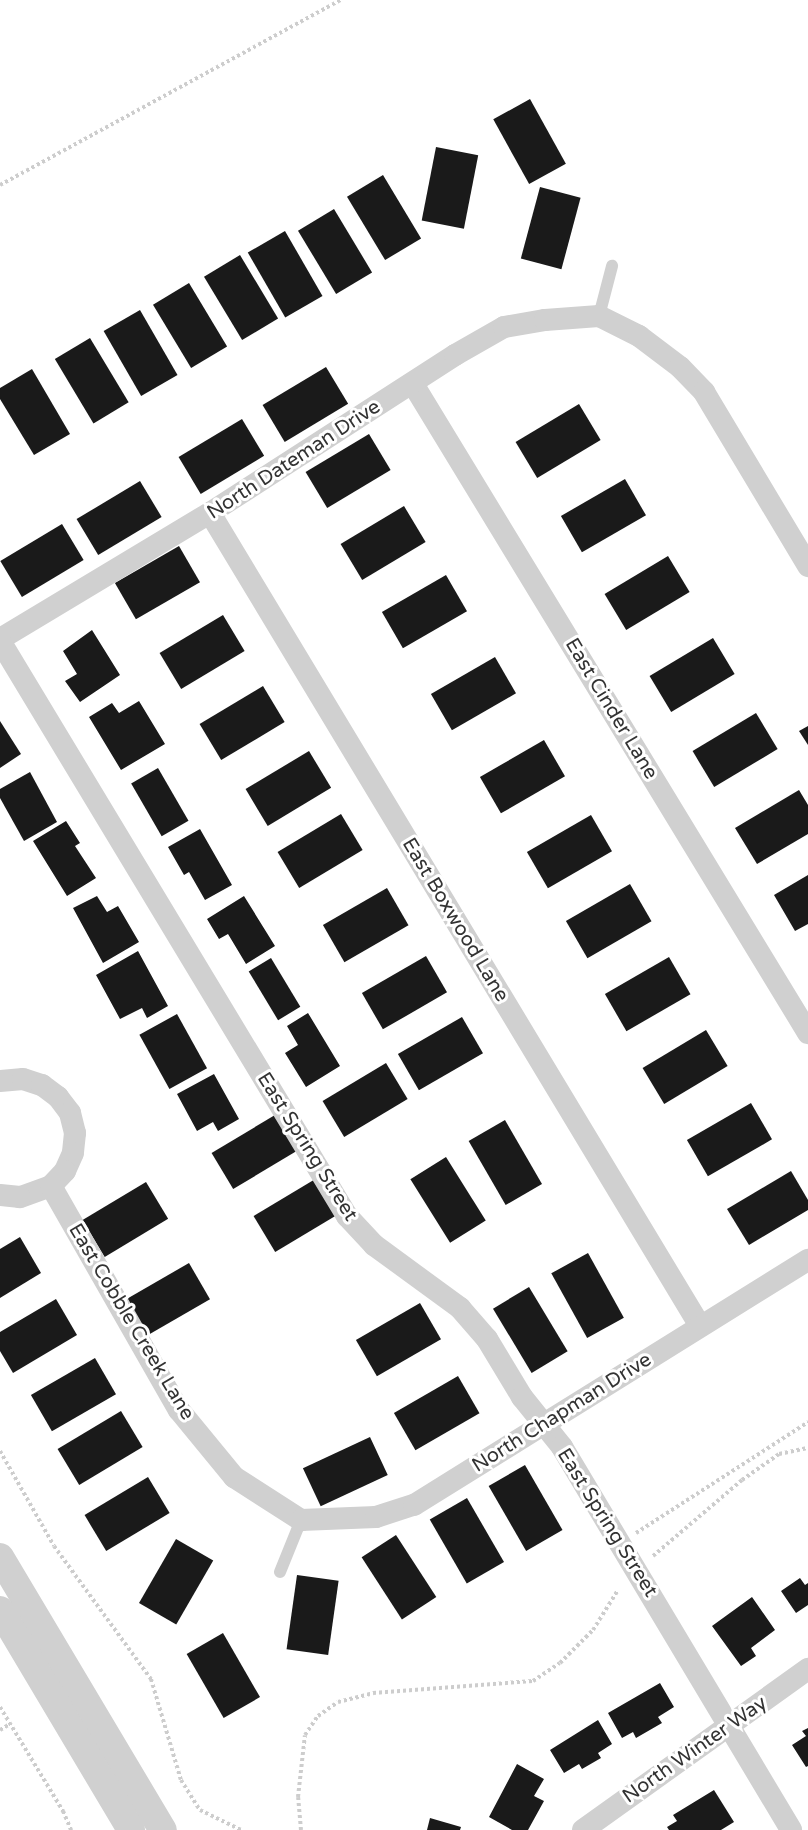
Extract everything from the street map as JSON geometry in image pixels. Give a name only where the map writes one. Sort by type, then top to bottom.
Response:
[{"type":"street","name":"North Dateman Drive","points":[[0,640],[210,513],[504,327],[599,316]]},
{"type":"street","points":[[599,316],[639,336],[680,367],[704,392],[808,566]]},
{"type":"street","name":"East Cinder Lane","points":[[413,384],[808,1033]]},
{"type":"street","name":"East Boxwood Lane","points":[[210,513],[700,1326]]},
{"type":"street","name":"East Spring Street","points":[[0,640],[347,1216],[374,1245],[459,1308],[487,1339],[543,1426],[562,1447],[791,1830]]},
{"type":"street","points":[[0,1081],[23,1079],[42,1085],[58,1097],[70,1113],[75,1133],[73,1153],[65,1172],[51,1186],[20,1197],[0,1195]]},
{"type":"street","name":"East Cobble Creek Lane","points":[[51,1186],[179,1410],[234,1477],[301,1520]]},
{"type":"street","name":"North Chapman Drive","points":[[301,1520],[376,1517],[414,1505],[808,1260]]},
{"type":"street","points":[[0,1557],[163,1830]]},
{"type":"street","points":[[0,1610],[131,1830]]},
{"type":"street","name":"North Winter Way","points":[[583,1830],[808,1669]]},
{"type":"lane","points":[[599,316],[612,266]]},
{"type":"lane","points":[[280,1572],[301,1520]]},
{"type":"path","points":[[0,185],[341,0]]},
{"type":"path","points":[[621,1544],[808,1422]]},
{"type":"path","points":[[653,1556],[742,1480],[779,1454],[808,1448]]},
{"type":"path","points":[[0,1451],[54,1546],[151,1679],[180,1780],[200,1809],[241,1830]]},
{"type":"path","points":[[301,1830],[298,1797],[305,1735],[318,1716],[338,1702],[373,1693],[533,1681],[560,1663],[593,1630],[618,1590]]},
{"type":"path","points":[[0,1707],[63,1810],[71,1830]]},
{"type":"path","points":[[0,1730],[10,1724]]},
{"type":"building","points":[[530,99],[566,164],[529,184],[493,119]]},
{"type":"building","points":[[436,147],[478,155],[464,229],[422,221]]},
{"type":"building","points":[[383,175],[421,238],[385,260],[347,197]]},
{"type":"building","points":[[540,187],[581,198],[561,269],[521,258]]},
{"type":"building","points":[[334,209],[372,272],[336,294],[298,231]]},
{"type":"building","points":[[285,231],[322,296],[285,317],[248,252]]},
{"type":"building","points":[[240,255],[278,318],[242,340],[204,277]]},
{"type":"building","points":[[189,283],[227,346],[191,368],[153,305]]},
{"type":"building","points":[[140,310],[178,375],[141,396],[104,331]]},
{"type":"building","points":[[90,338],[129,402],[93,423],[55,359]]},
{"type":"building","points":[[326,367],[348,404],[285,442],[263,405]]},
{"type":"building","points":[[32,369],[70,434],[34,455],[0,399],[0,388]]},
{"type":"building","points":[[579,404],[601,440],[537,478],[516,442]]},
{"type":"building","points":[[242,419],[264,456],[201,494],[179,457]]},
{"type":"building","points":[[369,434],[391,470],[327,508],[306,472]]},
{"type":"building","points":[[625,479],[646,515],[582,552],[561,516]]},
{"type":"building","points":[[140,481],[162,517],[98,555],[77,519]]},
{"type":"building","points":[[404,506],[426,542],[362,580],[341,544]]},
{"type":"building","points":[[62,524],[84,560],[22,597],[0,561]]},
{"type":"building","points":[[179,546],[200,582],[136,619],[115,583]]},
{"type":"building","points":[[668,556],[690,592],[626,630],[605,594]]},
{"type":"building","points":[[446,575],[467,611],[403,648],[382,612]]},
{"type":"building","points":[[223,615],[245,651],[181,689],[160,653]]},
{"type":"building","points":[[92,630],[120,675],[80,702],[65,681],[77,674],[63,651]]},
{"type":"building","points":[[713,638],[735,674],[671,712],[650,676]]},
{"type":"building","points":[[495,657],[516,693],[452,730],[431,694]]},
{"type":"building","points":[[263,686],[285,722],[221,760],[200,724]]},
{"type":"building","points":[[139,701],[165,744],[121,770],[89,717],[112,703],[119,713]]},
{"type":"building","points":[[756,713],[778,749],[714,787],[693,751]]},
{"type":"building","points":[[0,721],[21,754],[0,768]]},
{"type":"building","points":[[808,726],[808,745],[799,731]]},
{"type":"building","points":[[544,740],[565,776],[501,813],[480,777]]},
{"type":"building","points":[[309,751],[331,788],[268,826],[246,789]]},
{"type":"building","points":[[158,768],[188,821],[162,836],[131,784]]},
{"type":"building","points":[[30,772],[57,822],[24,841],[0,798],[0,789]]},
{"type":"building","points":[[799,790],[808,805],[808,834],[757,864],[735,828]]},
{"type":"building","points":[[341,814],[363,850],[299,888],[278,852]]},
{"type":"building","points":[[591,815],[612,851],[548,888],[527,852]]},
{"type":"building","points":[[66,821],[80,843],[75,846],[96,878],[67,896],[33,841]]},
{"type":"building","points":[[200,829],[232,885],[205,900],[189,872],[184,875],[168,847]]},
{"type":"building","points":[[808,875],[808,924],[795,931],[774,895]]},
{"type":"building","points":[[630,884],[652,921],[587,958],[566,921]]},
{"type":"building","points":[[387,888],[408,925],[344,962],[323,925]]},
{"type":"building","points":[[97,896],[107,912],[118,906],[139,942],[103,963],[73,908]]},
{"type":"building","points":[[244,896],[275,946],[246,964],[228,934],[219,939],[207,919]]},
{"type":"building","points":[[138,951],[168,1006],[147,1018],[142,1008],[120,1019],[96,975]]},
{"type":"building","points":[[426,956],[447,992],[383,1029],[362,993]]},
{"type":"building","points":[[669,957],[690,994],[626,1031],[605,994]]},
{"type":"building","points":[[271,958],[300,1007],[278,1020],[249,971]]},
{"type":"building","points":[[308,1013],[340,1066],[306,1087],[285,1053],[298,1045],[287,1026]]},
{"type":"building","points":[[177,1014],[207,1068],[169,1089],[139,1035]]},
{"type":"building","points":[[462,1017],[483,1053],[419,1090],[398,1054]]},
{"type":"building","points":[[706,1030],[728,1066],[664,1104],[643,1068]]},
{"type":"building","points":[[386,1063],[408,1099],[344,1137],[323,1101]]},
{"type":"building","points":[[214,1074],[239,1119],[218,1131],[213,1122],[197,1131],[177,1094]]},
{"type":"building","points":[[751,1103],[772,1139],[708,1176],[687,1140]]},
{"type":"building","points":[[275,1115],[297,1151],[233,1189],[212,1153]]},
{"type":"building","points":[[505,1120],[542,1184],[506,1205],[469,1141]]},
{"type":"building","points":[[446,1157],[486,1221],[450,1243],[410,1179]]},
{"type":"building","points":[[791,1171],[808,1200],[808,1210],[749,1245],[727,1209]]},
{"type":"building","points":[[317,1178],[339,1214],[275,1252],[254,1216]]},
{"type":"building","points":[[146,1182],[168,1219],[105,1257],[83,1220]]},
{"type":"building","points":[[20,1237],[41,1273],[0,1298],[0,1249]]},
{"type":"building","points":[[588,1253],[624,1318],[587,1338],[551,1273]]},
{"type":"building","points":[[189,1263],[210,1299],[146,1336],[125,1300]]},
{"type":"building","points":[[529,1287],[568,1351],[532,1373],[493,1309]]},
{"type":"building","points":[[56,1299],[77,1335],[13,1373],[0,1351],[0,1332]]},
{"type":"building","points":[[420,1303],[441,1339],[377,1376],[356,1340]]},
{"type":"building","points":[[95,1358],[116,1394],[52,1431],[31,1395]]},
{"type":"building","points":[[458,1376],[480,1413],[415,1450],[394,1413]]},
{"type":"building","points":[[121,1411],[143,1447],[79,1485],[58,1449]]},
{"type":"building","points":[[370,1437],[388,1475],[321,1506],[303,1468]]},
{"type":"building","points":[[525,1465],[562,1530],[526,1551],[489,1486]]},
{"type":"building","points":[[148,1477],[170,1513],[106,1551],[85,1515]]},
{"type":"building","points":[[467,1498],[504,1562],[467,1584],[430,1520]]},
{"type":"building","points":[[396,1535],[436,1597],[402,1619],[362,1557]]},
{"type":"building","points":[[176,1539],[213,1560],[176,1625],[139,1603]]},
{"type":"building","points":[[297,1575],[339,1581],[328,1655],[287,1649]]},
{"type":"building","points":[[800,1578],[805,1585],[808,1583],[808,1605],[796,1613],[781,1591]]},
{"type":"building","points":[[752,1597],[775,1630],[751,1648],[756,1656],[741,1666],[712,1626]]},
{"type":"building","points":[[223,1633],[260,1697],[224,1718],[187,1654]]},
{"type":"building","points":[[660,1683],[674,1707],[658,1717],[662,1723],[636,1738],[633,1732],[622,1738],[608,1713]]},
{"type":"building","points":[[598,1720],[612,1744],[598,1753],[601,1758],[582,1769],[579,1764],[564,1773],[550,1750]]},
{"type":"building","points":[[808,1728],[808,1766],[806,1767],[792,1745],[806,1736],[802,1731]]},
{"type":"building","points":[[517,1764],[544,1779],[534,1796],[544,1801],[528,1830],[512,1830],[489,1817]]},
{"type":"building","points":[[714,1790],[734,1822],[721,1830],[669,1830],[667,1827],[677,1821],[673,1815]]},
{"type":"building","points":[[430,1818],[461,1827],[460,1830],[427,1830]]}]
